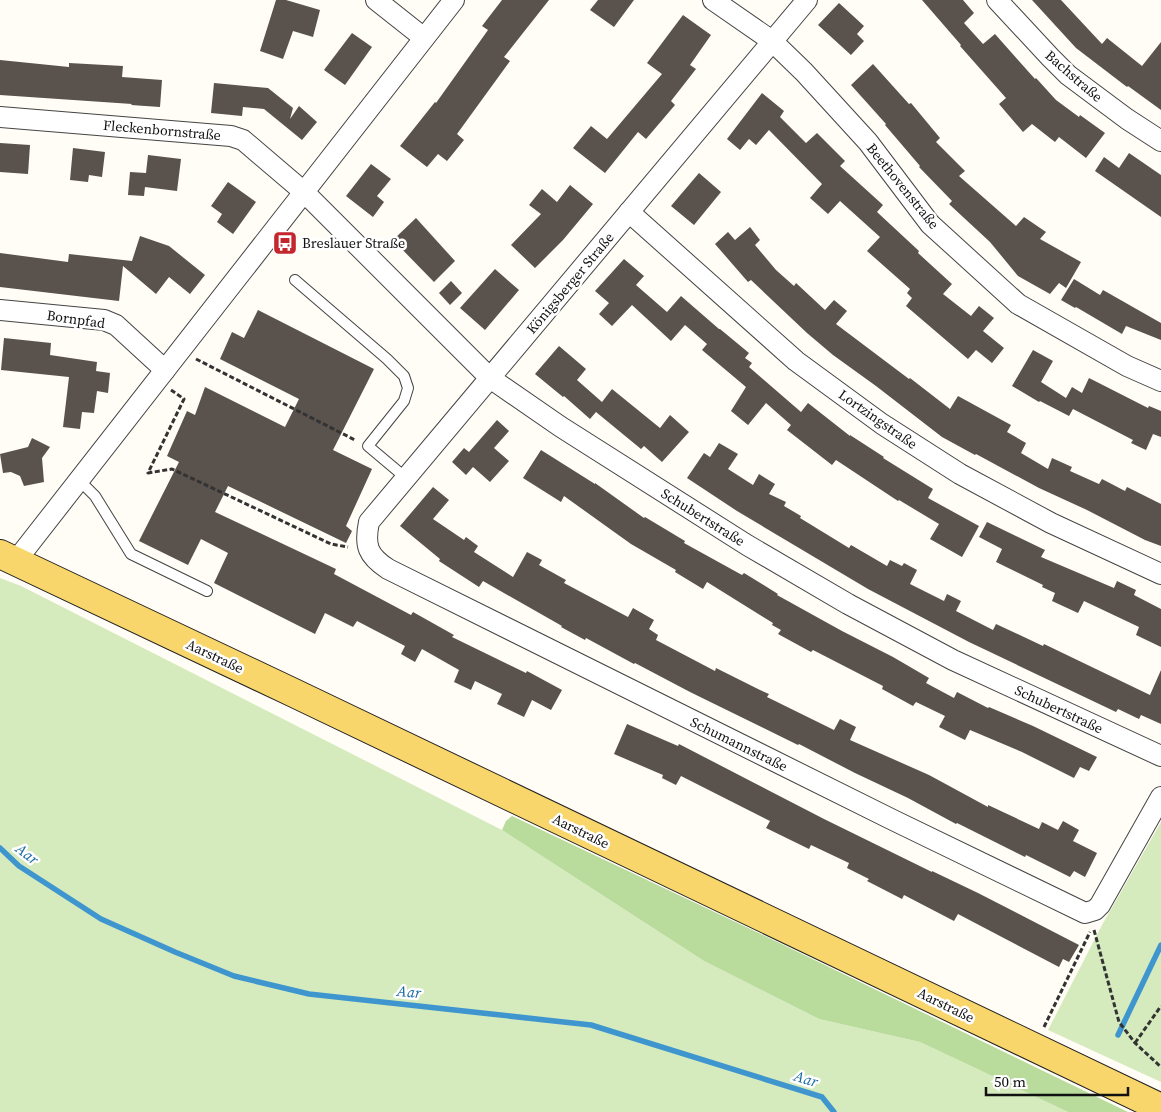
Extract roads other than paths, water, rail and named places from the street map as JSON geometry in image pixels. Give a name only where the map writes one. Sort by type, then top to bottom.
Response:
[{"type":"main road","name":"Aarstraße","points":[[7,558],[294,693],[1161,1108]]},
{"type":"street","points":[[376,0],[424,38]]},
{"type":"street","points":[[7,558],[79,480],[454,0]]},
{"type":"street","name":"Beethovenstraße","points":[[713,0],[772,41],[804,72],[868,142],[930,224],[1018,304],[1128,366],[1161,381]]},
{"type":"street","name":"Königsberger Straße","points":[[388,569],[376,562],[369,550],[366,536],[369,522],[807,0]]},
{"type":"street","name":"Bachstraße","points":[[997,0],[1068,75],[1127,120],[1161,140]]},
{"type":"street","name":"Fleckenbornstraße","points":[[0,117],[231,136],[243,140],[304,192]]},
{"type":"street","name":"Schubertstraße","points":[[304,192],[490,378],[561,428],[747,545],[848,604],[953,660],[1161,756]]},
{"type":"street","name":"Lortzingstraße","points":[[629,212],[796,361],[882,424],[960,474],[1051,523],[1161,574]]},
{"type":"street","name":"Bornpfad","points":[[0,310],[104,320],[116,325],[160,376]]},
{"type":"street","name":"Schumannstraße","points":[[388,569],[910,829],[1085,913],[1100,905],[1161,797]]},
{"type":"lane","points":[[295,280],[387,359],[404,376],[408,388],[404,402],[368,446],[406,478]]},
{"type":"lane","points":[[79,480],[95,496],[131,554],[208,591]]},
{"type":"waterway","name":"Aar","points":[[0,848],[19,866],[101,919],[234,976],[309,994],[591,1025],[822,1097],[834,1112]]},
{"type":"waterway","points":[[1118,1035],[1161,945]]},
{"type":"place","name":"Breslauer Straße","points":[[285,243]]}]
